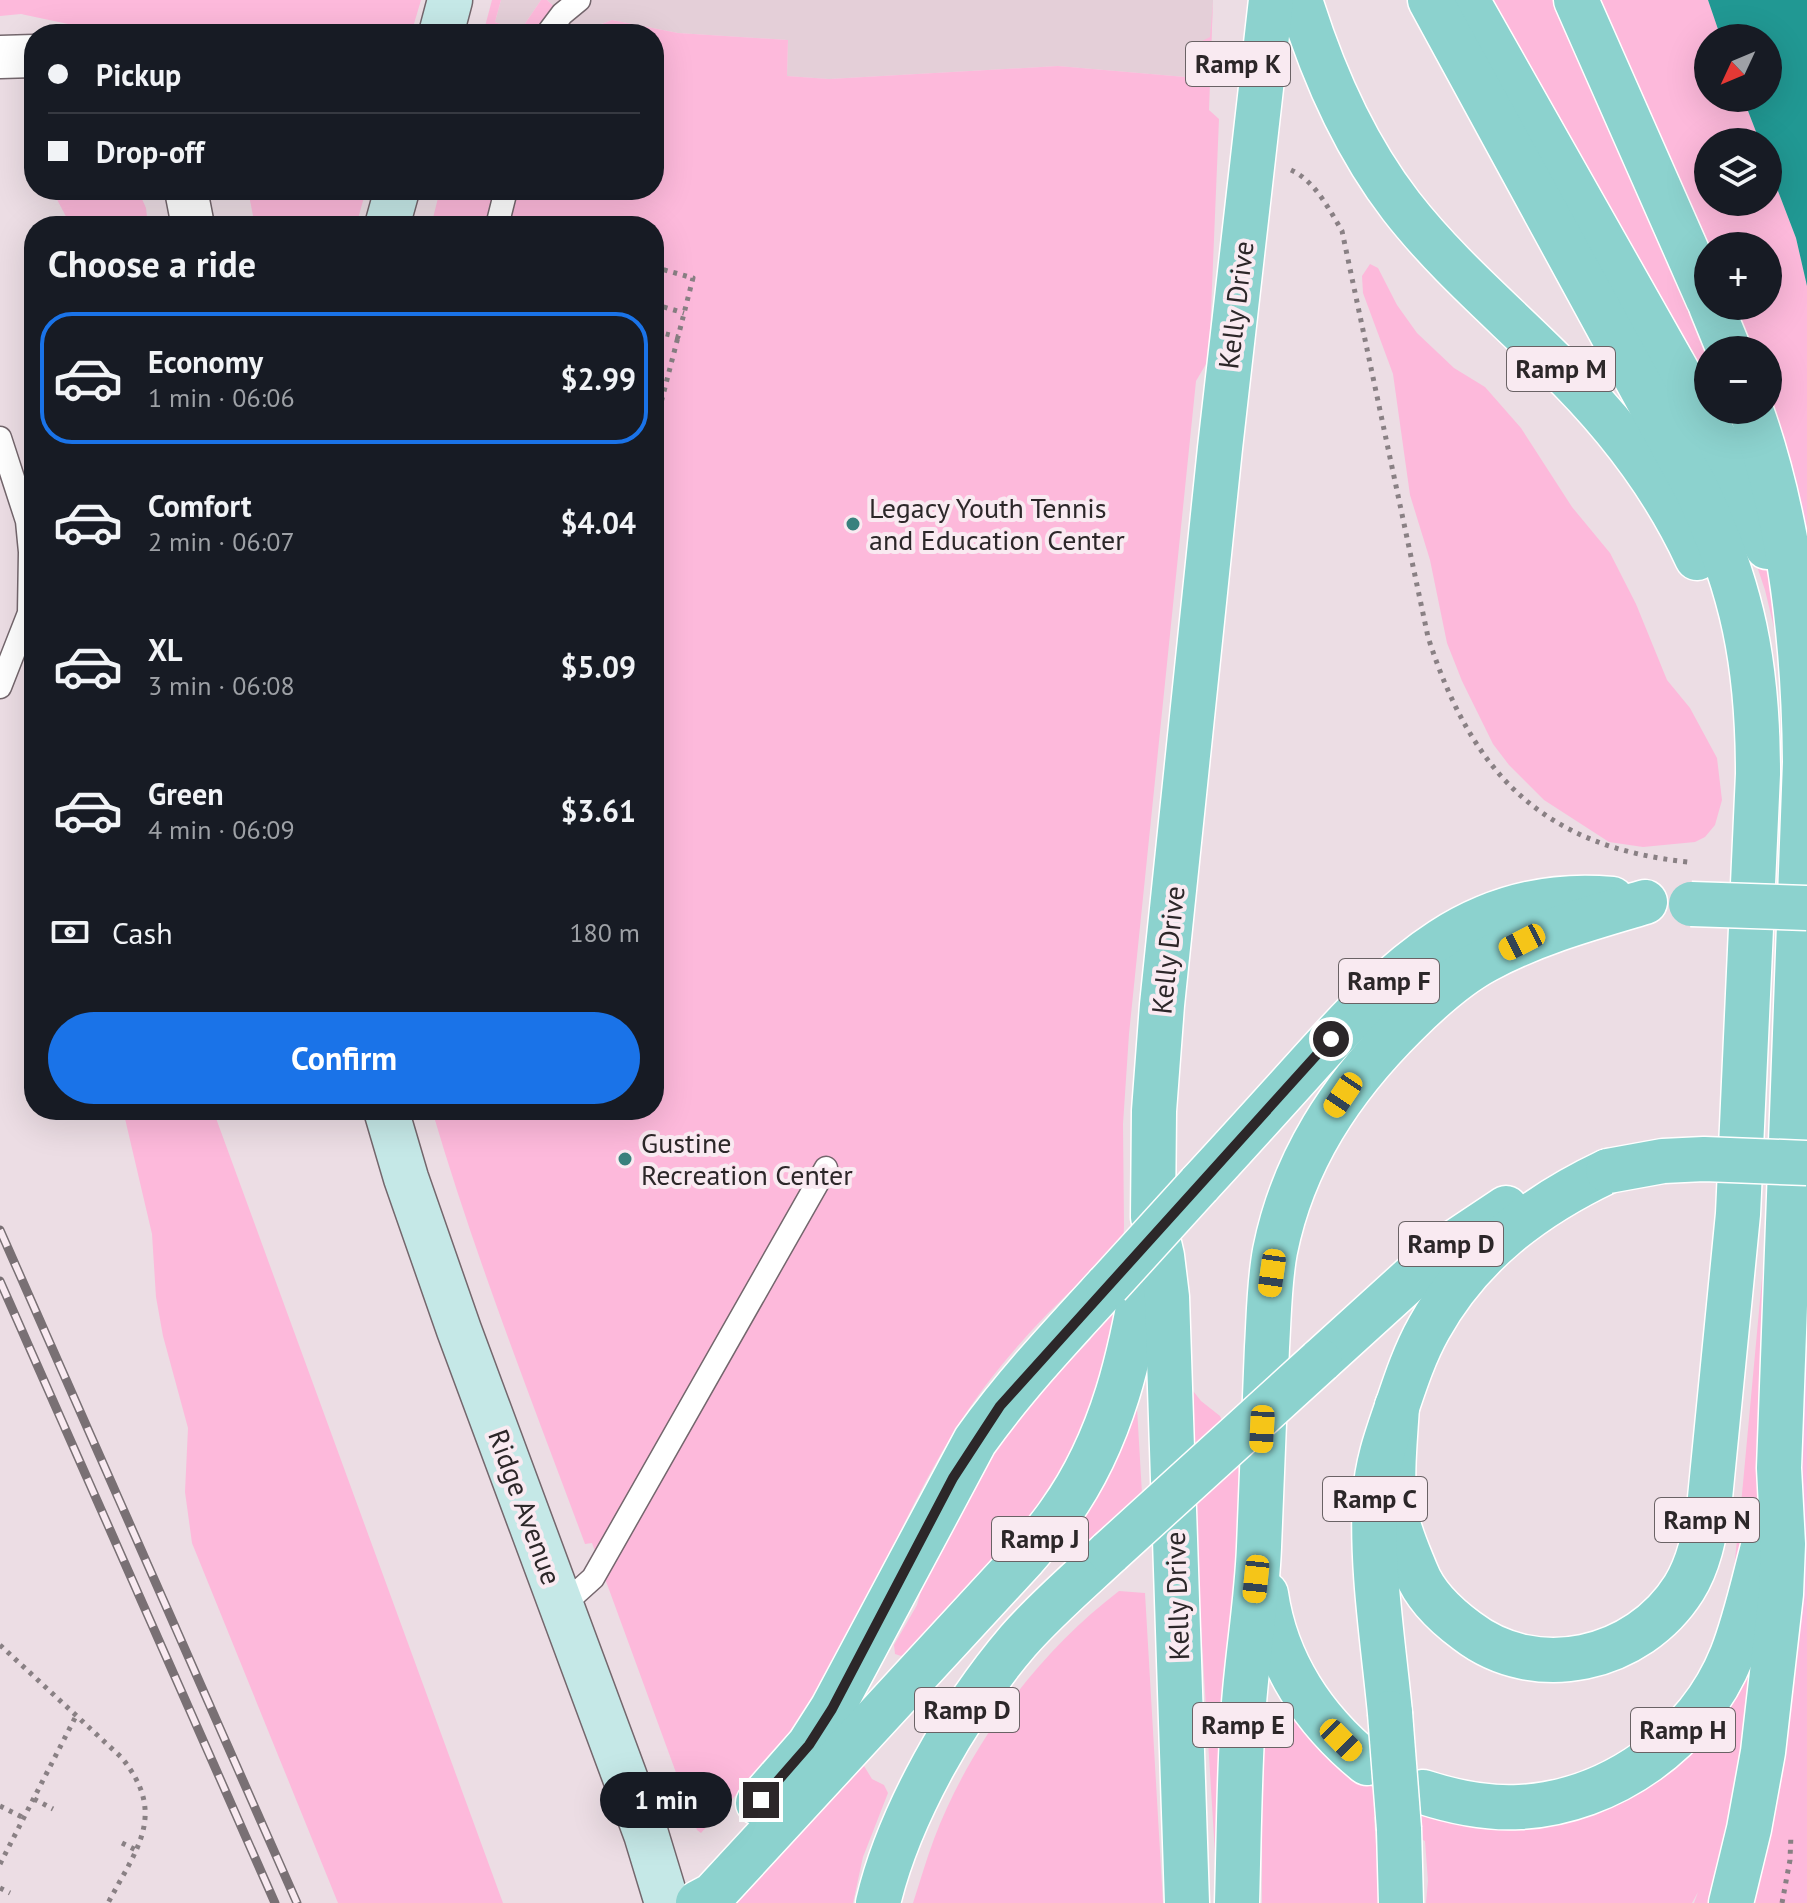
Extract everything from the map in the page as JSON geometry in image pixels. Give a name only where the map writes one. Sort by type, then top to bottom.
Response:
[{"type":"main road","points":[[444,24],[450,0]]},
{"type":"main road","name":"Ramp K","points":[[1235,317],[1239,0]]},
{"type":"main road","name":"Kelly Drive","points":[[1187,1903],[1167,1297],[1153,1217],[1154,1111],[1162,1005],[1271,0]]},
{"type":"main road","name":"Ramp M","points":[[1300,0],[1337,99],[1355,138],[1385,185],[1431,242],[1607,418],[1660,490],[1683,528],[1703,569],[1718,612],[1758,774]]},
{"type":"main road","name":"Ramp N","points":[[1430,0],[1696,488],[1717,534],[1733,577],[1746,627],[1758,721],[1738,1214],[1709,1508],[1702,1544],[1683,1590],[1644,1631],[1620,1646],[1594,1656],[1536,1660],[1506,1653],[1478,1640],[1453,1620],[1416,1574],[1395,1510],[1393,1471],[1397,1406],[1430,1326],[1461,1282],[1493,1247],[1529,1215],[1568,1190],[1608,1171]]},
{"type":"main road","points":[[1467,0],[1729,463],[1768,551],[1801,656]]},
{"type":"main road","points":[[1576,0],[1694,267]]},
{"type":"main road","points":[[1731,1903],[1763,1752],[1781,1594],[1783,1544],[1779,1468],[1803,850],[1804,704],[1801,656],[1787,548],[1755,424]]},
{"type":"main road","points":[[1645,902],[1692,884],[1807,908]]},
{"type":"main road","name":"Ramp F","points":[[679,1903],[702,1864],[809,1745],[832,1709],[953,1478],[1000,1406],[1350,1019],[1426,949],[1467,925],[1506,908],[1548,898],[1585,896],[1645,902]]},
{"type":"main road","name":"Ramp E","points":[[1237,1903],[1244,1704],[1259,1548],[1269,1294],[1287,1203],[1319,1131],[1343,1095],[1382,1048],[1429,1001],[1483,961],[1522,942],[1645,902]]},
{"type":"main road","name":"Ridge Avenue","points":[[389,1120],[429,1246],[646,1834],[667,1903]]},
{"type":"main road","points":[[1608,1171],[1663,1161],[1704,1159],[1807,1163]]},
{"type":"main road","name":"Ramp D","points":[[878,1903],[901,1832],[956,1727],[987,1679],[1020,1639],[1110,1552],[1431,1260],[1479,1224],[1517,1201],[1555,1185],[1608,1171]]},
{"type":"main road","name":"Ramp J","points":[[698,1903],[713,1895],[735,1872],[1025,1557],[1061,1512],[1089,1465],[1111,1415],[1126,1369],[1134,1338],[1153,1217]]},
{"type":"main road","name":"Ramp C","points":[[1397,1406],[1381,1451],[1375,1494],[1376,1563],[1399,1829],[1401,1903]]},
{"type":"main road","name":"Ramp H","points":[[1423,1792],[1479,1805],[1519,1808],[1592,1793],[1627,1775],[1659,1753],[1687,1726],[1710,1696],[1731,1657],[1763,1544],[1779,1468]]},
{"type":"main road","points":[[1259,1548],[1268,1613],[1290,1673],[1329,1728],[1367,1763]]},
{"type":"main road","points":[[1763,1752],[1768,1861],[1764,1903]]},
{"type":"street","points":[[0,57],[24,56]]},
{"type":"lane","points":[[554,24],[579,0]]},
{"type":"lane","points":[[0,438],[24,512]]},
{"type":"lane","points":[[0,687],[24,626]]},
{"type":"lane","points":[[562,1606],[593,1578],[826,1168]]},
{"type":"path","points":[[1282,167],[1296,172],[1308,183],[1327,204],[1342,231],[1428,637],[1439,672],[1469,731],[1495,770],[1547,817],[1574,833],[1617,850],[1650,858],[1692,884]]},
{"type":"path","points":[[664,270],[693,278],[664,391]]},
{"type":"path","points":[[664,307],[684,313]]},
{"type":"path","points":[[664,334],[678,337]]},
{"type":"path","points":[[0,1645],[121,1757],[135,1774],[144,1795],[146,1816],[143,1835],[108,1903]]},
{"type":"path","points":[[0,1864],[76,1716]]},
{"type":"path","points":[[34,1799],[53,1809]]},
{"type":"path","points":[[0,1806],[24,1818]]},
{"type":"path","points":[[122,1843],[136,1850]]},
{"type":"path","points":[[0,1888],[10,1893]]},
{"type":"shaded area","points":[[0,0],[421,0],[414,24],[68,24],[21,14],[0,16]]},
{"type":"shaded area","points":[[492,0],[501,0],[495,22],[500,24],[486,24]]},
{"type":"shaded area","points":[[501,0],[541,0],[525,24],[495,22]]},
{"type":"shaded area","points":[[541,0],[547,0],[568,24],[525,24]]},
{"type":"shaded area","points":[[547,0],[1213,0],[1210,73],[1197,78],[1058,66],[829,79],[787,76],[788,40],[678,33],[664,30],[664,24],[632,24],[612,20],[601,24],[568,24]]},
{"type":"shaded area","points":[[1213,0],[1209,110],[1219,119],[1209,359],[1196,381],[1129,1034],[1123,1124],[1121,1295],[1106,1371],[1073,1450],[1027,1521],[908,1652],[901,1656],[895,1654],[894,1645],[917,1605],[925,1577],[996,1445],[1091,1339],[1084,1287],[1080,1282],[1013,1352],[968,1409],[935,1464],[846,1640],[806,1708],[770,1757],[701,1833],[697,1830],[592,1543],[585,1544],[485,1274],[435,1120],[664,1120],[664,216],[434,216],[438,200],[664,200],[664,30],[788,40],[787,76],[829,79],[1058,66],[1197,78],[1210,73],[1196,44],[1210,37]]},
{"type":"shaded area","points":[[1492,0],[1708,0],[1716,24],[1694,24],[1694,112],[1748,112],[1755,128],[1694,128],[1694,216],[1782,216],[1782,202],[1796,238],[1807,286],[1807,1903],[1694,1903],[1698,1892],[1692,1903],[1426,1903],[1425,1841],[1374,1817],[1380,1903],[1262,1903],[1260,1756],[1270,1724],[1285,1710],[1291,1712],[1358,1777],[1408,1807],[1677,1763],[1732,1587],[1768,1214],[1786,756],[1782,674],[1776,636],[1765,590],[1744,528],[1719,424],[1782,424],[1782,336],[1694,336],[1694,372]]},
{"type":"shaded area","points":[[612,20],[632,24],[602,24]]},
{"type":"shaded area","points":[[57,200],[142,200],[147,216],[66,216]]},
{"type":"shaded area","points":[[250,200],[363,200],[359,216],[253,216]]},
{"type":"shaded area","points":[[1370,264],[1378,268],[1397,305],[1417,333],[1454,368],[1485,387],[1521,428],[1572,507],[1610,553],[1636,604],[1667,680],[1690,708],[1717,758],[1722,800],[1715,825],[1705,837],[1695,842],[1643,847],[1609,842],[1544,800],[1493,744],[1447,643],[1430,560],[1410,495],[1393,374],[1363,293],[1362,276]]},
{"type":"shaded area","points":[[125,1120],[217,1120],[503,1903],[338,1903],[192,1543],[185,1492],[188,1428],[163,1336],[156,1297],[152,1234]]},
{"type":"shaded area","points":[[1186,1382],[1201,1401],[1220,1416],[1234,1448],[1240,1477],[1229,1757],[1218,1903]]},
{"type":"shaded area","points":[[1137,1408],[1143,1511],[1109,1524],[1076,1551],[1064,1541]]},
{"type":"shaded area","points":[[1119,1591],[1145,1593],[1163,1903],[913,1903],[949,1804],[987,1735],[1034,1672],[1089,1616]]},
{"type":"shaded area","points":[[861,1761],[872,1779],[884,1785],[888,1793],[863,1857],[853,1903],[729,1903]]},
{"type":"water","points":[[1708,0],[1807,0],[1807,286],[1796,238],[1782,202],[1782,128],[1755,128],[1748,112],[1782,112],[1782,24],[1716,24]]},
{"type":"railway","points":[[0,1230],[297,1903]]},
{"type":"railway","points":[[0,1281],[275,1903]]},
{"type":"place","name":"Legacy Youth Tennis and Education Center","points":[[853,524]]},
{"type":"place","name":"Gustine Recreation Center","points":[[625,1159]]},
{"type":"route","points":[[761,1800],[809,1745],[832,1709],[953,1478],[1000,1406],[1331,1039]]}]
